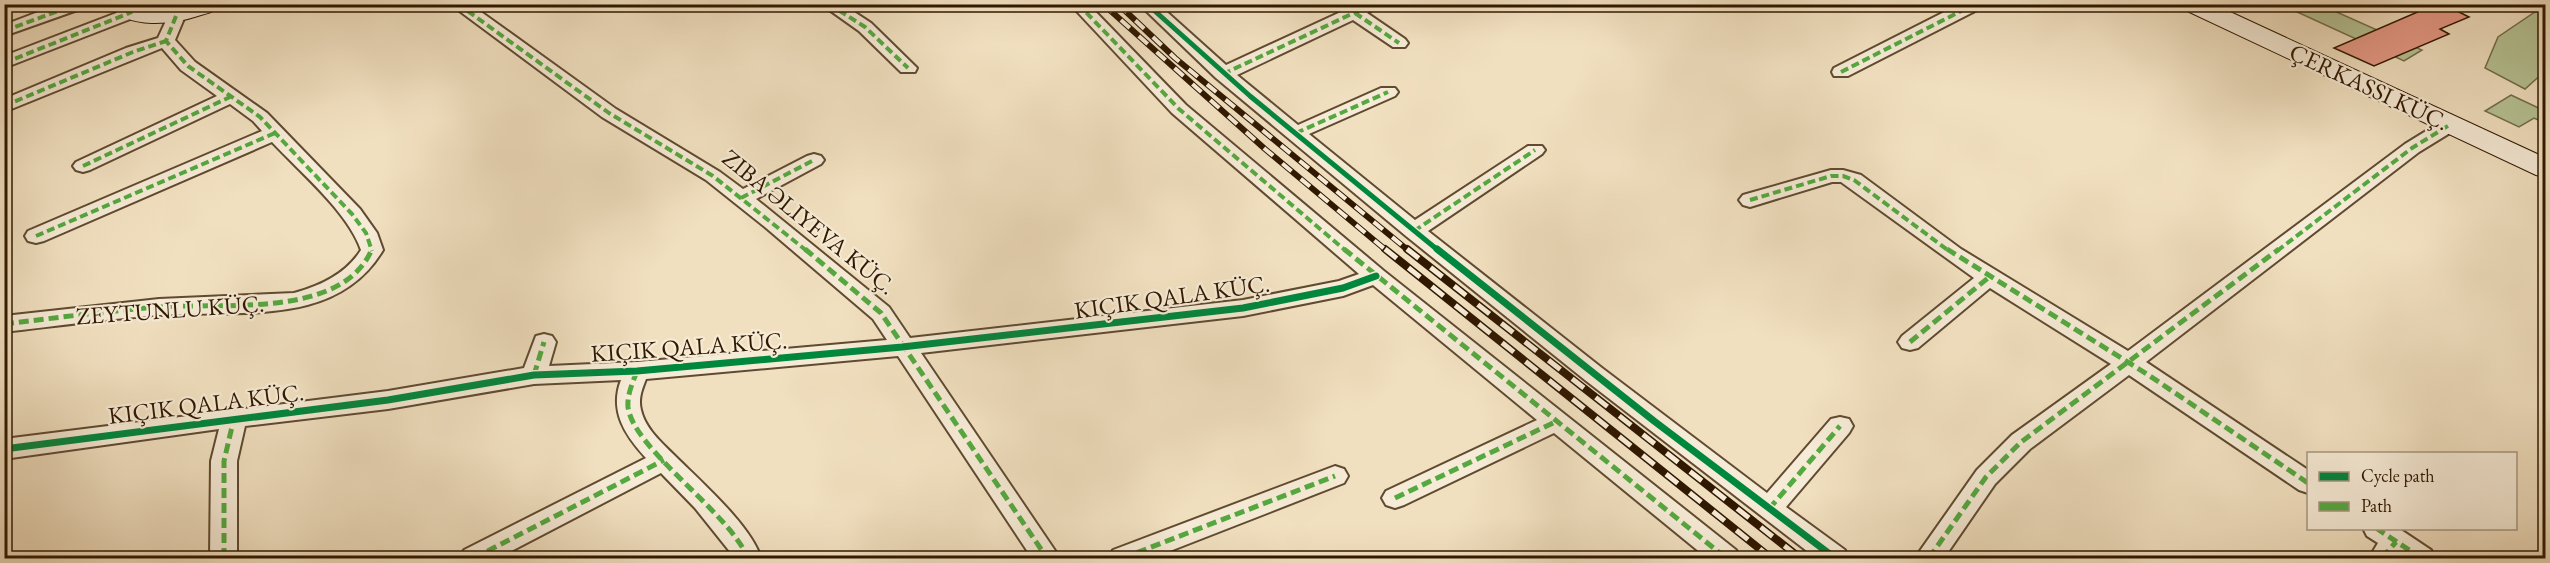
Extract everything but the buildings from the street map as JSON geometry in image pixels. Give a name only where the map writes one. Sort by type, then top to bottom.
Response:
[{"type":"street","points":[[4,30],[77,4]]},
{"type":"street","points":[[4,63],[126,8],[152,17],[176,16],[209,4]]},
{"type":"street","name":"ZIBA ƏLIYEVA KÜÇ.","points":[[458,4],[609,113],[713,176],[774,222],[881,313],[1047,558]]},
{"type":"street","points":[[829,4],[865,27],[908,68]]},
{"type":"street","points":[[1078,4],[1179,109],[1376,276],[1726,558]]},
{"type":"street","points":[[1147,4],[1223,74],[1475,282],[1835,558]]},
{"type":"street","points":[[1223,74],[1373,4]]},
{"type":"street","points":[[1841,72],[1975,4]]},
{"type":"street","points":[[2192,4],[2546,169]]},
{"type":"street","points":[[1355,13],[1398,43]]},
{"type":"street","points":[[4,106],[133,52],[166,41],[176,16]]},
{"type":"street","name":"ZEYTUNLU KÜÇ.","points":[[4,324],[159,307],[281,303],[300,300],[334,287],[367,260],[372,250],[366,233],[352,214],[260,117],[188,66],[166,41]]},
{"type":"street","points":[[1296,133],[1388,92]]},
{"type":"street","points":[[83,166],[230,97]]},
{"type":"street","points":[[1929,558],[1986,477],[2021,441],[2129,363],[2412,148],[2451,124]]},
{"type":"street","points":[[36,236],[275,133]]},
{"type":"street","points":[[1414,231],[1535,150]]},
{"type":"street","points":[[741,198],[814,160]]},
{"type":"street","points":[[1750,200],[1831,176],[1843,176],[1854,180],[1915,229],[1988,278],[2129,363],[2307,482]]},
{"type":"street","name":"KIÇIK QALA KÜÇ.","points":[[5,450],[234,418],[388,400],[534,375],[637,371],[902,347],[1243,308],[1343,288],[1376,276]]},
{"type":"street","points":[[1910,342],[1988,278]]},
{"type":"street","points":[[534,375],[544,342]]},
{"type":"street","points":[[637,371],[628,397],[629,411],[635,425],[664,460],[703,500],[745,551],[748,558]]},
{"type":"street","points":[[224,558],[224,461],[234,418]]},
{"type":"street","points":[[1395,498],[1555,422]]},
{"type":"street","points":[[1769,509],[1840,426]]},
{"type":"street","points":[[474,558],[664,460]]},
{"type":"street","points":[[1123,558],[1335,476]]},
{"type":"street","points":[[2385,543],[2421,558]]},
{"type":"green space","points":[[2282,5],[2321,5],[2422,50],[2404,61]]},
{"type":"green space","points":[[2545,5],[2545,71],[2525,89],[2485,68],[2498,37]]},
{"type":"green space","points":[[2511,95],[2545,111],[2545,123],[2534,118],[2519,127],[2485,111]]},
{"type":"railway","points":[[1103,4],[1265,149],[1387,251]]},
{"type":"railway","points":[[1118,4],[1175,58],[1409,251]]},
{"type":"railway","points":[[1385,249],[1771,558]]},
{"type":"railway","points":[[1407,249],[1800,558]]},
{"type":"marked path","points":[[4,31],[77,4]]},
{"type":"marked path","points":[[458,4],[609,113],[713,176],[773,222],[881,313],[1047,558]]},
{"type":"marked path","points":[[829,4],[865,27],[908,68]]},
{"type":"marked path","points":[[1078,4],[1179,109],[1376,276],[1726,558]]},
{"type":"marked path","points":[[1223,74],[1373,4]]},
{"type":"marked path","points":[[1841,72],[1975,4]]},
{"type":"marked path","points":[[4,63],[132,12]]},
{"type":"marked path","points":[[1355,13],[1399,43]]},
{"type":"marked path","points":[[4,324],[159,307],[294,301],[320,293],[345,280],[356,272],[372,250],[366,233],[352,214],[260,117],[188,66],[166,41],[176,16]]},
{"type":"marked path","points":[[4,106],[133,52],[166,41]]},
{"type":"marked path","points":[[1296,133],[1388,92]]},
{"type":"marked path","points":[[83,166],[230,97]]},
{"type":"marked path","points":[[1929,558],[1986,477],[2021,442],[2412,148],[2451,124]]},
{"type":"marked path","points":[[36,236],[275,133]]},
{"type":"marked path","points":[[1414,231],[1535,150]]},
{"type":"marked path","points":[[741,198],[814,160]]},
{"type":"marked path","points":[[1750,200],[1831,176],[1843,176],[1854,180],[1954,254],[2150,376],[2307,482]]},
{"type":"marked path","points":[[1910,342],[1988,278]]},
{"type":"marked path","points":[[534,375],[544,342]]},
{"type":"marked path","points":[[637,371],[628,401],[629,412],[641,435],[695,491],[745,551],[748,558]]},
{"type":"marked path","points":[[224,558],[224,461],[234,418]]},
{"type":"marked path","points":[[1395,498],[1555,422]]},
{"type":"marked path","points":[[1769,509],[1840,426]]},
{"type":"marked path","points":[[474,558],[664,460]]},
{"type":"marked path","points":[[1123,558],[1335,476]]},
{"type":"marked path","points":[[2379,530],[2421,558]]},
{"type":"marked path","points":[[2382,558],[2396,542]]},
{"type":"cycle path","points":[[1147,4],[1250,96],[1475,280],[1654,421],[1835,558]]},
{"type":"cycle path","points":[[4,449],[388,400],[534,375],[637,371],[902,347],[1243,308],[1343,288],[1376,276]]}]
